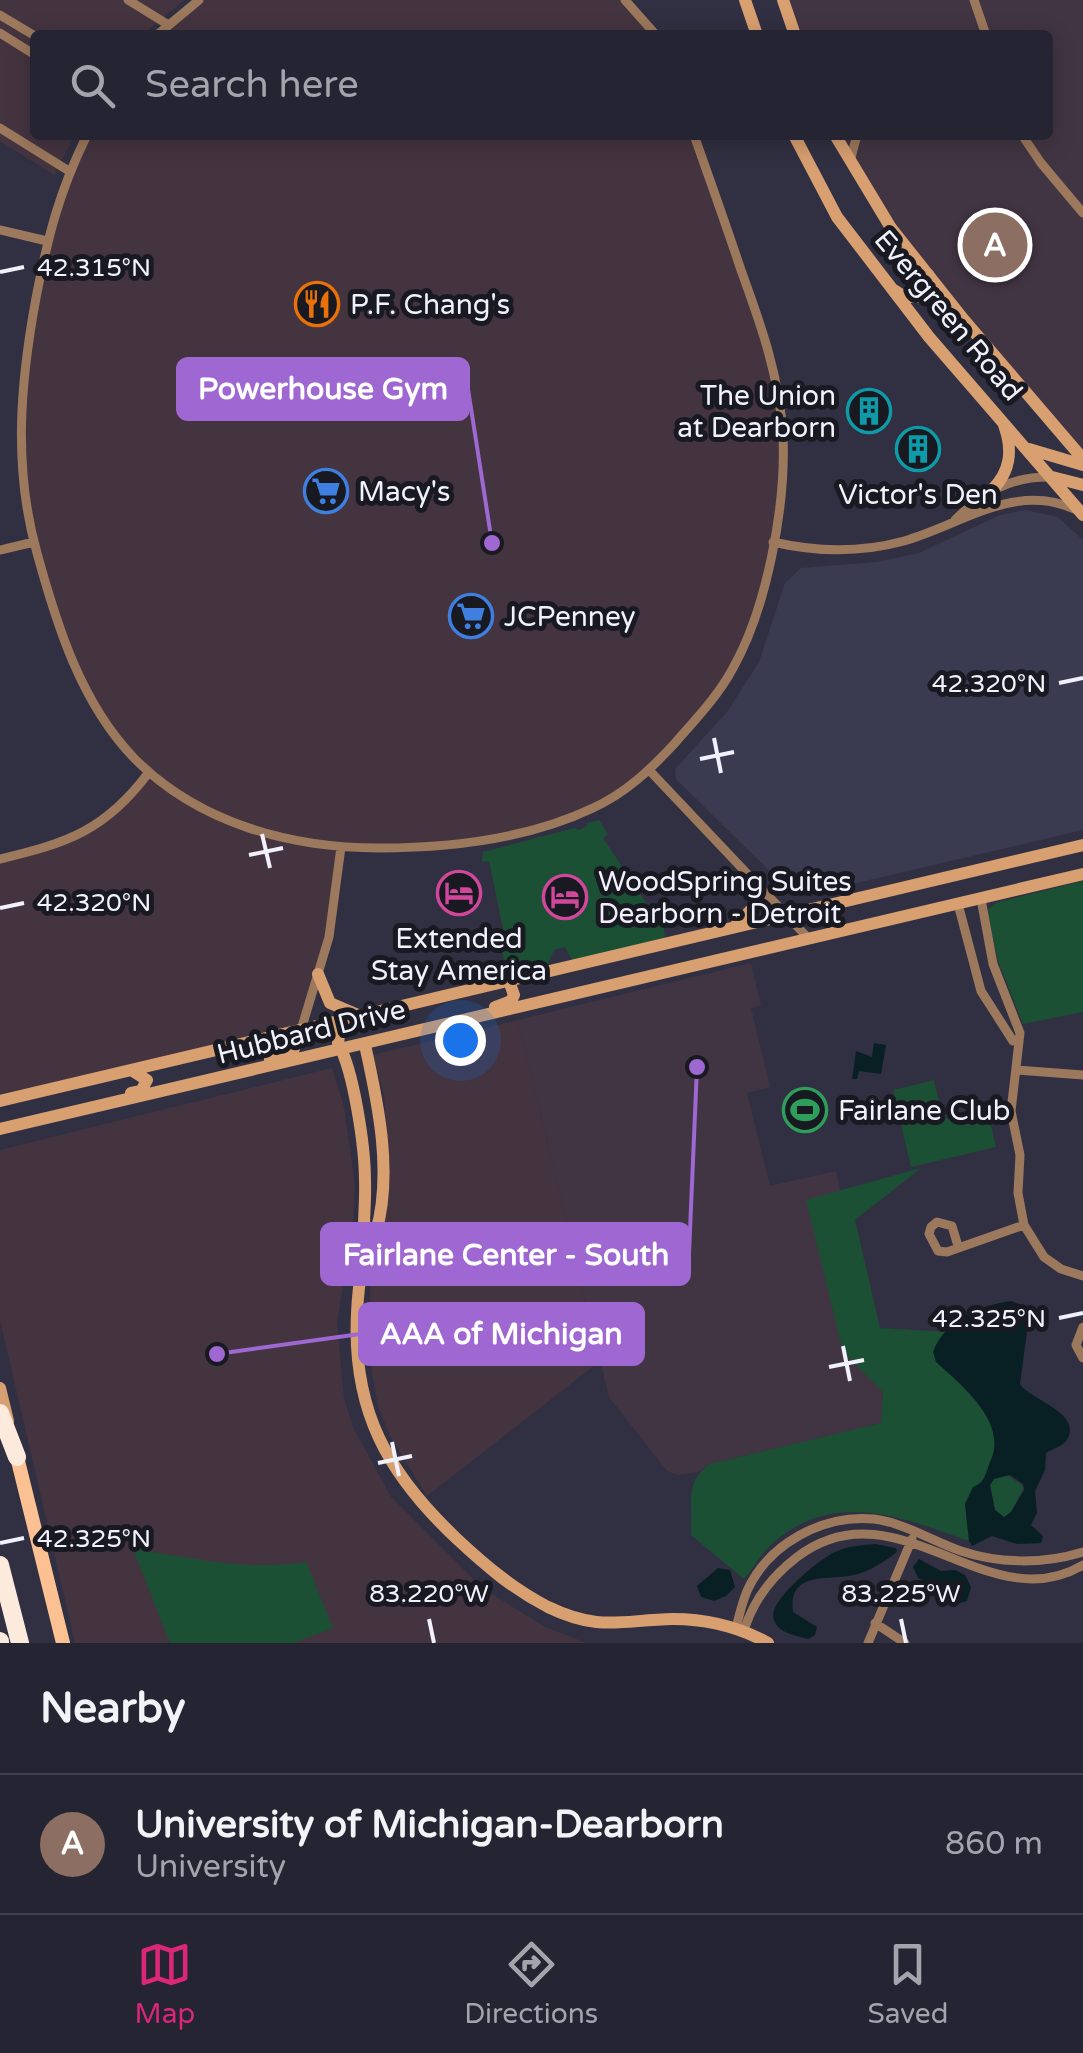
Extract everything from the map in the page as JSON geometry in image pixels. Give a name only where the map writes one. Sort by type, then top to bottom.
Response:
[{"type":"highway","points":[[0,1413],[18,1457]]},
{"type":"highway","points":[[0,1565],[20,1643]]},
{"type":"main road","points":[[18,1457],[62,1643]]},
{"type":"street","points":[[128,0],[168,24]]},
{"type":"street","points":[[162,30],[199,0]]},
{"type":"street","points":[[624,0],[651,30]]},
{"type":"street","points":[[745,0],[755,30]]},
{"type":"street","points":[[782,0],[793,30]]},
{"type":"street","points":[[974,0],[984,30]]},
{"type":"street","points":[[0,15],[30,33]]},
{"type":"street","points":[[0,34],[30,51]]},
{"type":"street","points":[[0,128],[70,171]]},
{"type":"street","points":[[86,140],[70,171],[47,241],[22,392],[22,485],[34,542],[61,630],[85,689],[114,736],[149,772],[186,799],[236,824],[290,839],[341,847],[440,845],[534,828],[592,809],[615,797],[649,770],[714,698],[735,665],[757,616],[773,542],[783,471],[778,392],[765,336],[696,140]]},
{"type":"street","name":"Evergreen Road","points":[[797,140],[837,217],[892,289],[1082,514]]},
{"type":"street","name":"Evergreen Road","points":[[838,140],[891,228],[1081,455]]},
{"type":"street","points":[[850,160],[856,140]]},
{"type":"street","points":[[1025,140],[1083,213]]},
{"type":"street","points":[[0,230],[47,241]]},
{"type":"street","points":[[892,289],[905,297],[918,297],[924,292],[928,274]]},
{"type":"street","points":[[992,490],[1004,475],[1010,458],[1002,418]]},
{"type":"street","points":[[1026,448],[1081,455]]},
{"type":"street","points":[[949,526],[992,490],[1022,479],[1051,477],[1083,485]]},
{"type":"street","points":[[773,542],[853,550],[899,542],[949,526],[997,504],[1021,499],[1051,501],[1082,514]]},
{"type":"street","points":[[0,550],[34,542]]},
{"type":"street","points":[[649,770],[809,939]]},
{"type":"street","points":[[0,859],[60,844],[90,830],[122,806],[149,772]]},
{"type":"street","name":"Hubbard Drive","points":[[0,1102],[1083,845]]},
{"type":"street","points":[[199,1084],[212,1072],[285,1055],[298,1044],[334,912],[341,847]]},
{"type":"street","points":[[962,874],[956,887],[958,904],[981,991],[1017,1042]]},
{"type":"street","name":"Hubbard Drive","points":[[0,1129],[1083,874]]},
{"type":"street","points":[[730,928],[744,920],[754,907],[756,880]]},
{"type":"street","points":[[981,899],[1000,984],[1020,1039],[1010,1111],[1020,1155],[1018,1193],[1024,1226],[1044,1257],[1061,1269],[1083,1276]]},
{"type":"street","points":[[616,984],[626,977],[680,964],[686,959],[686,952],[679,941]]},
{"type":"street","points":[[570,996],[563,981],[570,970],[614,955]]},
{"type":"street","points":[[318,974],[330,1003],[361,1016]]},
{"type":"street","points":[[428,1029],[439,1020],[505,1004],[514,994],[509,981]]},
{"type":"street","points":[[981,991],[1000,984]]},
{"type":"street","points":[[440,997],[424,1006],[347,1024],[338,1035],[362,1140],[366,1180],[362,1230],[366,1253],[356,1327],[364,1393],[391,1463],[430,1513],[494,1574],[571,1617],[616,1625],[692,1620],[740,1630],[768,1643]]},
{"type":"street","points":[[988,1005],[1005,997]]},
{"type":"street","points":[[364,1045],[382,1154],[376,1232],[366,1253]]},
{"type":"street","points":[[72,1113],[83,1104],[141,1091],[146,1080],[131,1070]]},
{"type":"street","points":[[1017,1070],[1083,1076]]},
{"type":"street","points":[[56,1116],[48,1108],[54,1095],[87,1080]]},
{"type":"street","points":[[352,1094],[374,1088]]},
{"type":"street","points":[[362,1140],[370,1151],[382,1154]]},
{"type":"street","points":[[366,1180],[381,1181]]},
{"type":"street","points":[[958,1246],[1024,1226]]},
{"type":"street","points":[[1083,1327],[1076,1345],[1083,1358]]},
{"type":"street","points":[[0,1388],[18,1457]]},
{"type":"street","points":[[740,1630],[746,1593],[774,1553],[820,1526],[849,1519],[876,1520],[962,1563],[1027,1579],[1048,1579],[1083,1565]]},
{"type":"street","points":[[740,1630],[767,1585],[806,1550],[827,1540],[861,1534],[912,1537],[990,1558],[1054,1561],[1083,1552]]},
{"type":"street","points":[[798,1537],[806,1550]]},
{"type":"street","points":[[868,1643],[912,1537]]},
{"type":"street","points":[[876,1623],[905,1643]]},
{"type":"shaded area","points":[[0,0],[184,0],[148,30],[30,30],[30,140],[72,140],[54,175],[0,141]]},
{"type":"shaded area","points":[[199,0],[625,0],[652,30],[163,30]]},
{"type":"shaded area","points":[[786,0],[1083,0],[1083,456],[893,227],[841,140],[1053,140],[1053,30],[796,30]]},
{"type":"shaded area","points":[[85,140],[696,140],[774,370],[783,477],[761,598],[735,665],[661,758],[592,809],[488,839],[341,847],[334,912],[301,1030],[0,1101],[0,859],[86,832],[149,772],[131,755],[74,665],[26,511],[22,392],[52,218]]},
{"type":"shaded area","points":[[1025,510],[1058,517],[1083,540],[1083,830],[805,895],[791,892],[676,779],[675,769],[727,712],[759,662],[785,583],[801,568],[877,562],[919,553],[1000,515]]},
{"type":"shaded area","points":[[751,963],[761,1005],[751,1008],[770,1087],[747,1093],[770,1186],[836,1171],[840,1191],[807,1200],[843,1351],[883,1392],[881,1423],[678,1475],[667,1471],[609,1397],[518,1020]]},
{"type":"shaded area","points":[[518,1020],[600,1361],[427,1496],[390,1436],[378,1407],[372,1373],[370,1292],[389,1163],[384,1096],[373,1055]]},
{"type":"shaded area","points":[[874,1043],[886,1045],[881,1074],[859,1071],[857,1079],[852,1079],[856,1051],[872,1057]]},
{"type":"shaded area","points":[[332,1068],[344,1107],[355,1185],[337,1322],[344,1398],[353,1427],[391,1497],[482,1588],[545,1627],[587,1643],[75,1643],[0,1320],[0,1150]]},
{"type":"shaded area","points":[[1011,1301],[1024,1306],[1029,1316],[1020,1384],[1062,1414],[1070,1430],[1065,1442],[1046,1453],[1045,1470],[1035,1491],[1037,1513],[1031,1525],[1043,1536],[1041,1543],[1017,1544],[992,1536],[972,1546],[965,1504],[973,1487],[986,1474],[994,1447],[993,1433],[980,1406],[936,1362],[933,1352],[946,1331],[964,1316]],"holes":[[[1010,1475],[1023,1484],[1024,1490],[1011,1512],[1004,1517],[995,1510],[990,1485],[994,1479]]]},
{"type":"shaded area","points":[[875,1544],[896,1548],[897,1552],[864,1572],[812,1580],[797,1589],[793,1612],[817,1627],[815,1635],[808,1639],[799,1637],[776,1624],[774,1612],[778,1603],[807,1572],[840,1550]]},
{"type":"shaded area","points":[[919,1559],[941,1571],[955,1570],[965,1575],[971,1587],[967,1601],[956,1604],[946,1590],[918,1578],[913,1567]]},
{"type":"shaded area","points":[[718,1568],[730,1570],[735,1587],[714,1601],[701,1597],[697,1586]]},
{"type":"green space","points":[[599,820],[608,834],[603,838],[651,910],[656,907],[662,915],[665,938],[572,960],[565,947],[554,950],[547,966],[508,974],[500,945],[506,943],[489,861],[482,862],[483,852],[574,828],[579,830]]},
{"type":"green space","points":[[1083,881],[1083,1012],[1023,1024],[998,961],[987,911],[995,903]]},
{"type":"green space","points":[[934,1080],[943,1119],[987,1109],[996,1147],[911,1167],[893,1090]]},
{"type":"green space","points":[[921,1168],[855,1220],[880,1328],[948,1332],[935,1346],[936,1362],[976,1402],[992,1426],[996,1439],[994,1458],[965,1504],[969,1541],[895,1517],[845,1512],[821,1516],[774,1542],[744,1579],[691,1535],[691,1496],[702,1471],[710,1464],[881,1423],[883,1392],[843,1352],[806,1200]]},
{"type":"green space","points":[[1007,1475],[1024,1487],[1011,1512],[1004,1517],[995,1510],[990,1486],[994,1479]]},
{"type":"green space","points":[[133,1549],[241,1564],[306,1562],[333,1628],[293,1643],[170,1643]]},
{"type":"place","name":"University of Michigan-Dearborn","points":[[995,245]]},
{"type":"place","name":"P.F. Chang's","points":[[317,304]]},
{"type":"place","name":"The Union at Dearborn","points":[[869,411]]},
{"type":"place","name":"Victor's Den","points":[[918,449]]},
{"type":"place","name":"Macy's","points":[[326,491]]},
{"type":"place","name":"Powerhouse Gym","points":[[492,543]]},
{"type":"place","name":"JCPenney","points":[[471,616]]},
{"type":"place","name":"Extended Stay America","points":[[459,893]]},
{"type":"place","name":"WoodSpring Suites Dearborn - Detroit","points":[[565,897]]},
{"type":"place","name":"Fairlane Center - South","points":[[697,1067]]},
{"type":"place","name":"Fairlane Club","points":[[805,1110]]},
{"type":"place","name":"AAA of Michigan","points":[[217,1354]]}]
